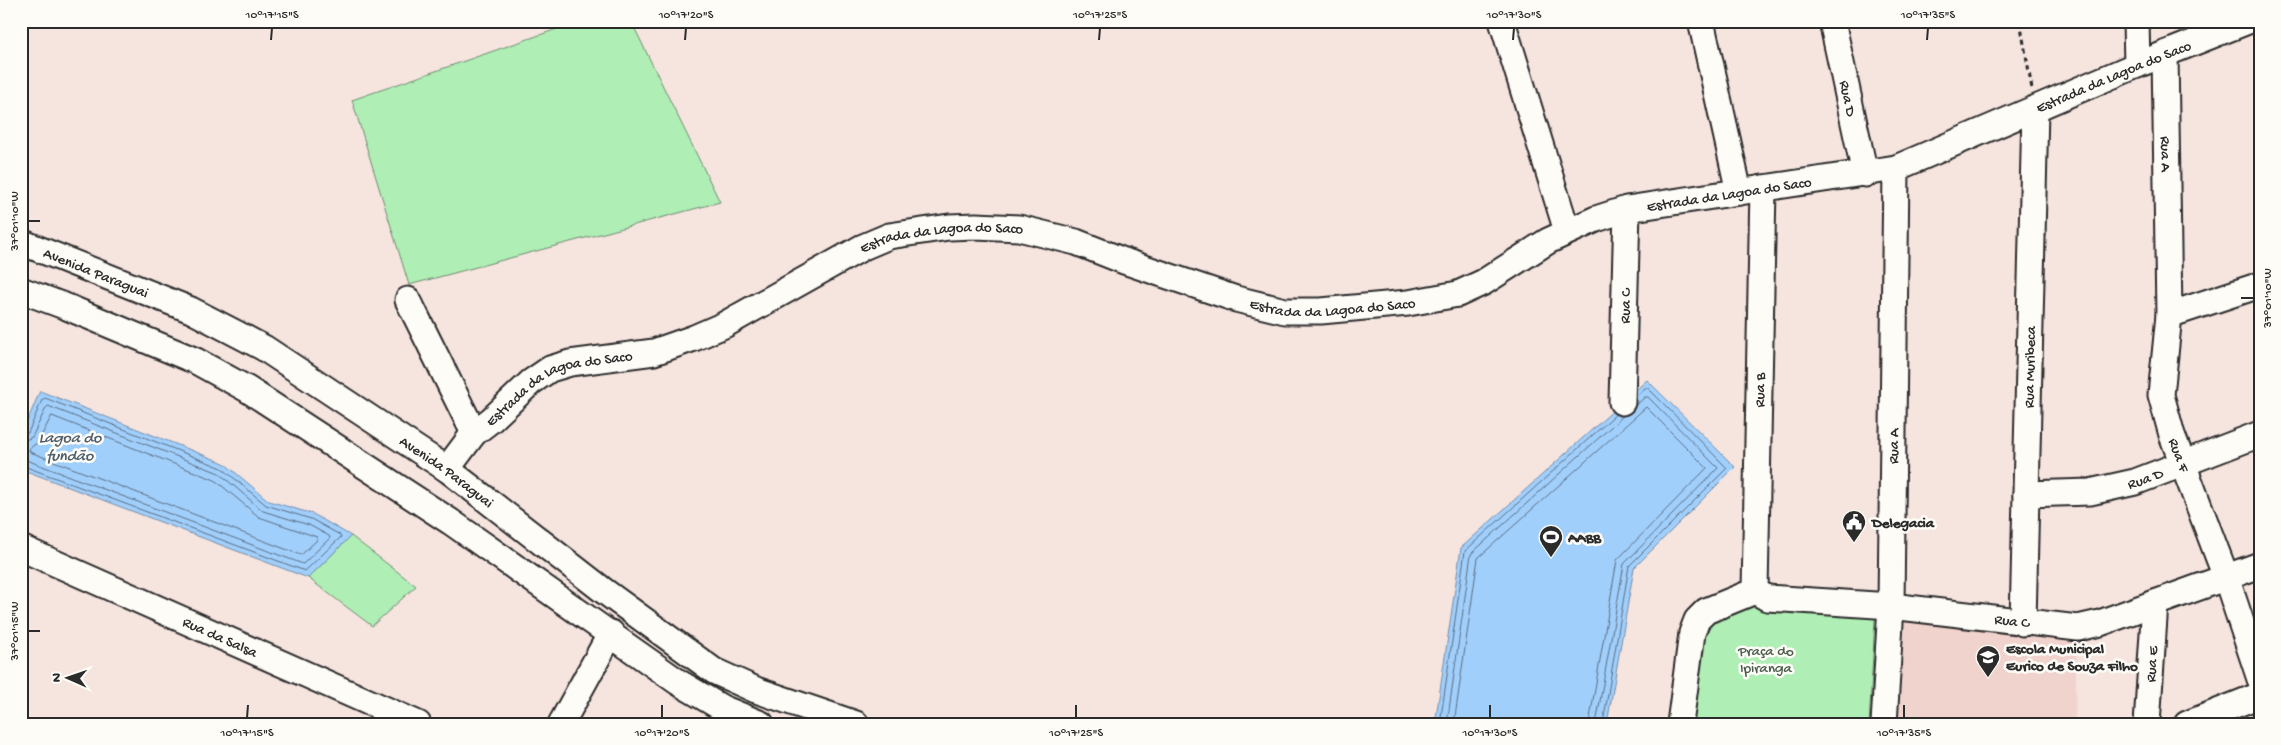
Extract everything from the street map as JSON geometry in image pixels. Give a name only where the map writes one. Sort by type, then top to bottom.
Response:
[{"type":"street","points":[[1502,21],[1567,231]]},
{"type":"street","name":"Rua B","points":[[1701,21],[1751,190],[1755,591]]},
{"type":"street","name":"Rua D","points":[[1832,21],[1865,174]]},
{"type":"street","points":[[2136,21],[2137,65]]},
{"type":"street","name":"Estrada da Lagoa do Saco","points":[[447,469],[474,433],[491,420],[531,382],[550,369],[570,363],[654,352],[694,338],[732,321],[871,244],[889,236],[910,232],[976,226],[1018,228],[1050,234],[1212,293],[1285,311],[1321,311],[1424,301],[1458,294],[1484,282],[1567,231],[1627,208],[1896,168],[2137,65],[2248,21]]},
{"type":"street","name":"Rua A","points":[[2165,54],[2169,315]]},
{"type":"street","name":"Rua Muribeca","points":[[2023,623],[2035,109]]},
{"type":"street","name":"Rua A","points":[[1884,724],[1890,606],[1896,168]]},
{"type":"street","name":"Rua C","points":[[1622,402],[1627,208]]},
{"type":"street","name":"Avenida Paraguai","points":[[21,242],[191,310],[264,348],[447,469],[611,596],[714,671],[756,690],[856,724]]},
{"type":"street","points":[[2169,315],[2260,285]]},
{"type":"street","points":[[21,290],[67,307],[196,361],[247,389],[336,445],[701,696],[739,716],[761,724]]},
{"type":"street","points":[[408,300],[474,433]]},
{"type":"street","name":"Rua F","points":[[2169,315],[2161,396],[2169,428],[2184,463],[2226,577],[2260,678]]},
{"type":"street","name":"Rua D","points":[[2026,494],[2069,494],[2109,489],[2135,482],[2260,434]]},
{"type":"street","name":"Rua da Salsa","points":[[21,548],[418,724]]},
{"type":"street","name":"Rua C","points":[[1755,591],[1767,598],[1890,606],[2078,628],[2100,623],[2260,565]]},
{"type":"street","points":[[1680,724],[1692,633],[1697,620],[1706,611],[1755,591]]},
{"type":"street","name":"Rua E","points":[[2147,724],[2155,603]]},
{"type":"street","points":[[561,724],[611,633]]},
{"type":"street","points":[[2188,724],[2260,695]]},
{"type":"path","points":[[2020,21],[2035,109]]},
{"type":"shaded area","name":"Escola Municipal Eurico de Souza Filho","points":[[1901,607],[2077,632],[2075,724],[1898,724]]},
{"type":"green space","points":[[580,21],[631,21],[720,202],[409,285],[352,100]]},
{"type":"green space","points":[[351,536],[416,586],[372,626],[308,578]]},
{"type":"green space","name":"Praça do Ipiranga","points":[[1750,593],[1876,601],[1869,724],[1684,724],[1702,615]]},
{"type":"water","name":"AABB","points":[[1647,380],[1735,467],[1634,568],[1607,724],[1435,724],[1461,548]]},
{"type":"water","name":"Lagoa do fundão","points":[[40,391],[224,463],[269,501],[313,514],[351,536],[308,578],[21,469],[21,436]]},
{"type":"place","name":"Delegacia","points":[[1854,543]]},
{"type":"place","name":"AABB","points":[[1551,558]]},
{"type":"place","name":"Escola Municipal Eurico de Souza Filho","points":[[1988,678]]}]
